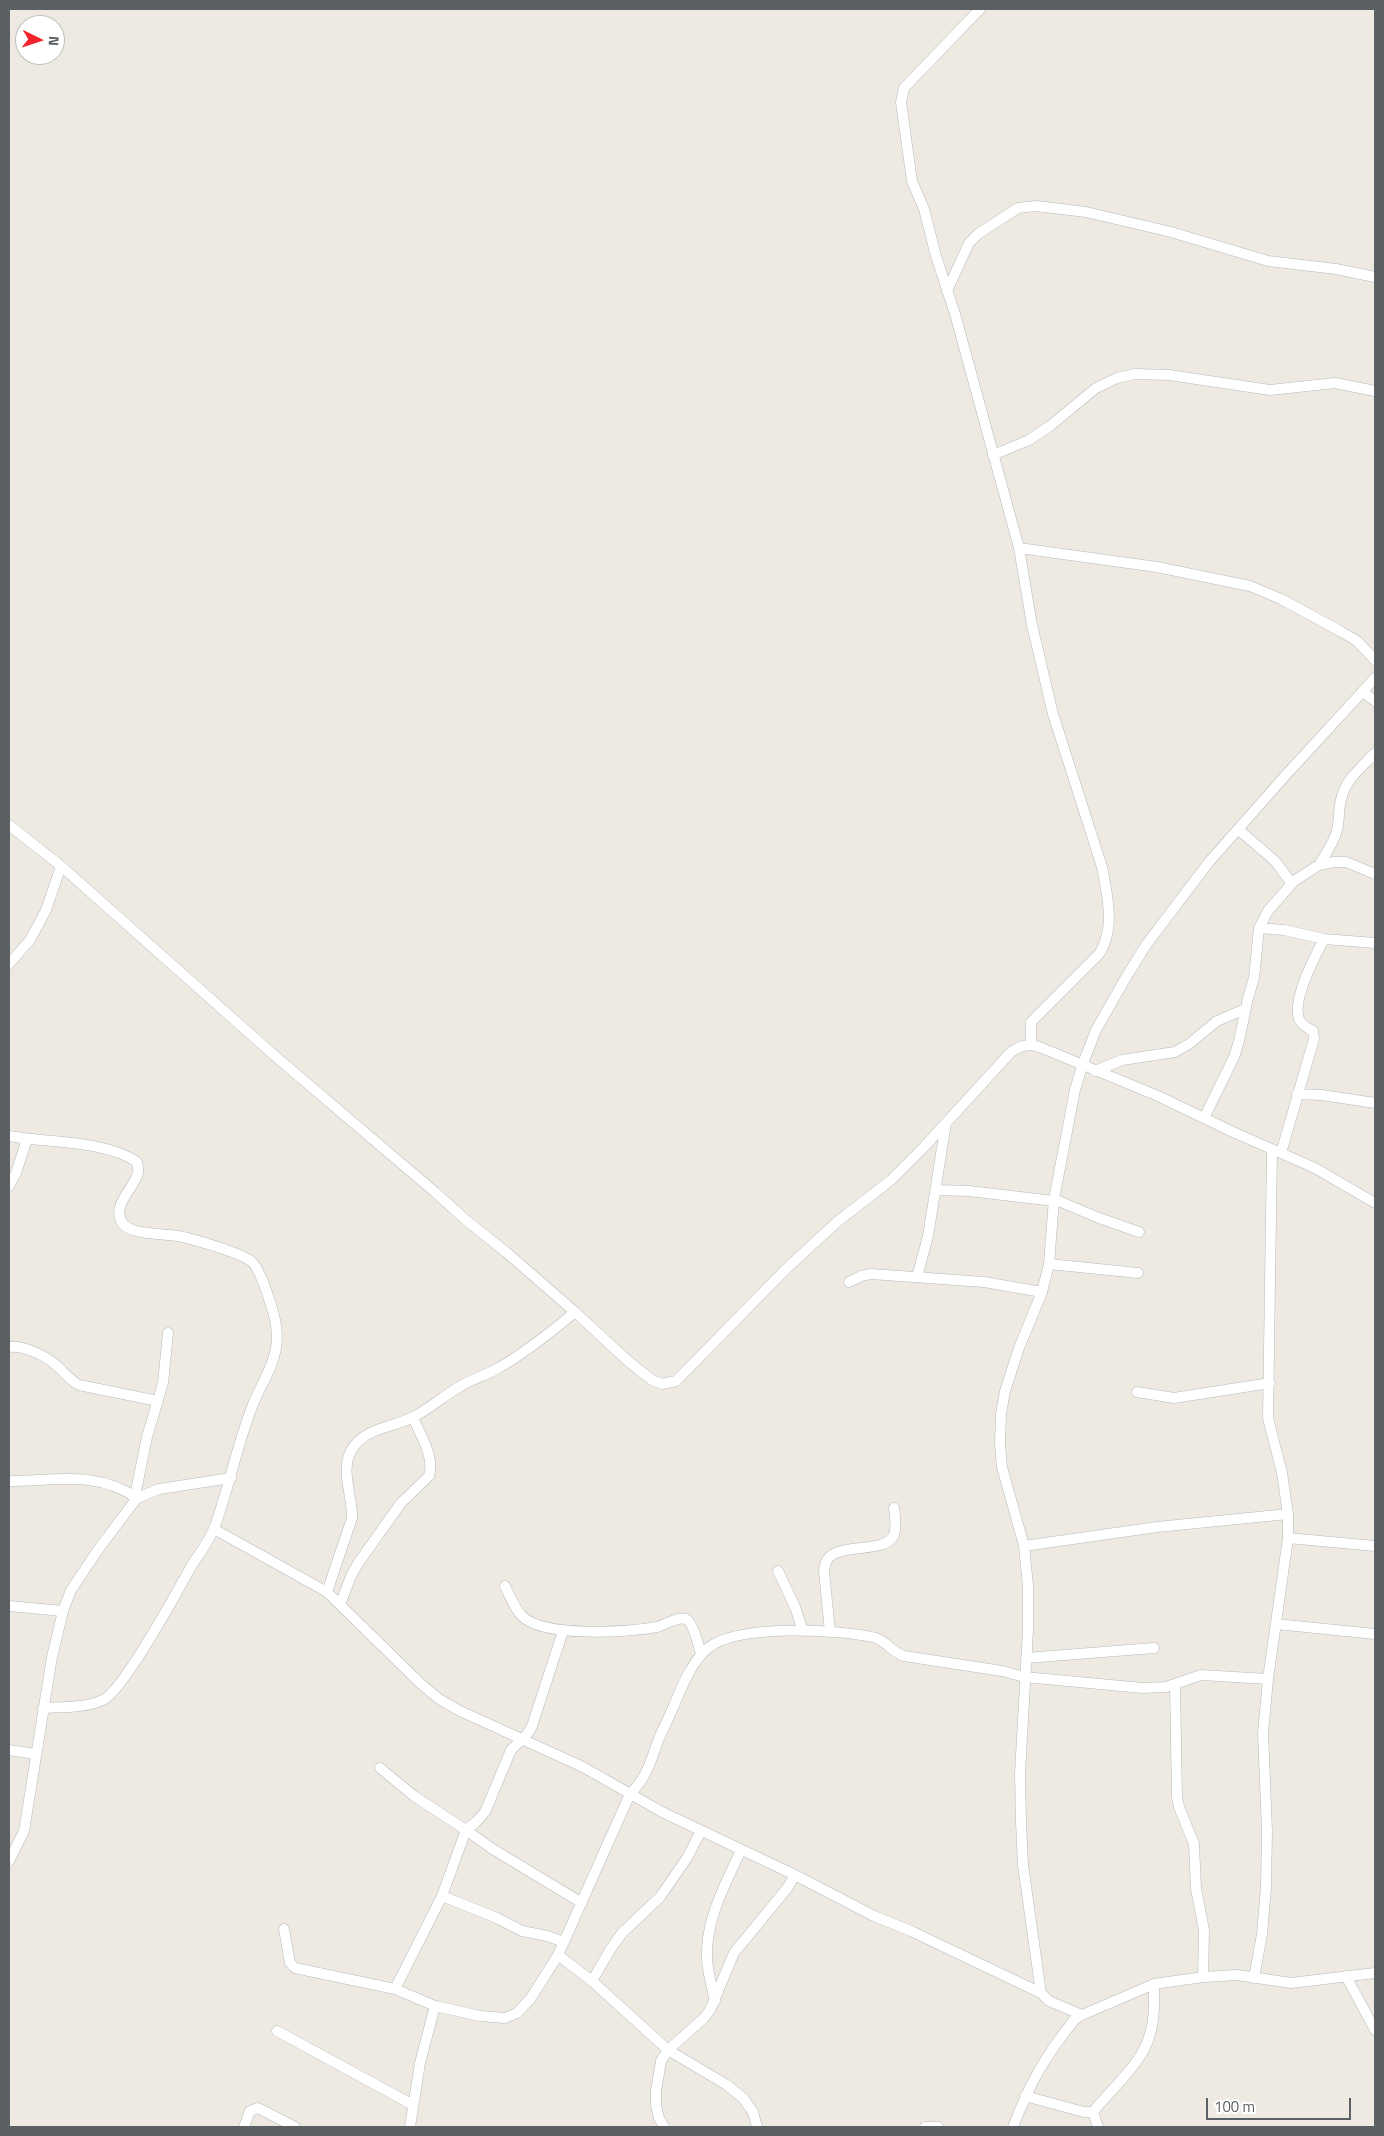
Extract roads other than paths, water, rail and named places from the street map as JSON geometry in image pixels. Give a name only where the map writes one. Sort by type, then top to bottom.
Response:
[{"type":"street","points":[[980,9],[904,88],[900,102],[912,181],[924,209],[1019,548],[1032,625],[1048,697],[1063,750],[1102,867],[1109,915],[1104,947],[1031,1022],[1031,1044]]},
{"type":"street","points":[[947,291],[969,243],[978,234],[1018,208],[1036,206],[1086,212],[1171,232],[1268,261],[1336,269],[1375,276]]},
{"type":"street","points":[[993,455],[1029,440],[1050,426],[1096,388],[1117,378],[1135,374],[1169,375],[1270,390],[1335,383],[1375,391]]},
{"type":"street","points":[[1019,548],[1156,567],[1250,586],[1281,599],[1357,641],[1375,660]]},
{"type":"street","points":[[1041,1993],[1023,1866],[1021,1822],[1020,1774],[1028,1586],[1024,1546],[1002,1467],[1000,1444],[1001,1414],[1012,1368],[1042,1292],[1049,1264],[1054,1200],[1075,1090],[1096,1030],[1146,945],[1209,862],[1375,678]]},
{"type":"street","points":[[1363,692],[1375,701]]},
{"type":"street","points":[[1319,864],[1337,831],[1342,796],[1350,779],[1375,753]]},
{"type":"street","points":[[9,825],[61,866],[289,1067],[575,1312],[628,1361],[652,1380],[662,1384],[676,1381],[787,1268],[837,1222],[885,1185],[946,1123],[1010,1052],[1021,1046],[1031,1044],[1095,1072],[1158,1096],[1315,1168],[1375,1203]]},
{"type":"street","points":[[1239,830],[1275,861],[1292,884]]},
{"type":"street","points":[[1204,1118],[1234,1057],[1243,1027],[1255,971],[1259,928],[1268,912],[1292,884],[1307,871],[1319,864],[1346,862],[1375,874]]},
{"type":"street","points":[[9,964],[30,940],[42,918],[61,866]]},
{"type":"street","points":[[1259,928],[1284,930],[1324,939],[1375,943]]},
{"type":"street","points":[[1254,1978],[1262,1934],[1266,1887],[1268,1831],[1263,1734],[1268,1679],[1288,1538],[1288,1514],[1282,1472],[1268,1418],[1276,1151],[1291,1121],[1314,1036],[1313,1031],[1300,1020],[1298,1011],[1299,1001],[1307,974],[1324,939]]},
{"type":"street","points":[[1095,1072],[1122,1060],[1175,1052],[1189,1044],[1217,1021],[1246,1009]]},
{"type":"street","points":[[1297,1094],[1322,1095],[1375,1103]]},
{"type":"street","points":[[917,1277],[928,1236],[946,1123]]},
{"type":"street","points":[[9,1136],[77,1144],[126,1154],[137,1162],[138,1172],[122,1204],[120,1220],[125,1227],[138,1231],[176,1235],[244,1257],[253,1263],[268,1294],[276,1320],[276,1348],[271,1366],[252,1407],[214,1528],[163,1617],[117,1686],[104,1700],[76,1706],[44,1708]]},
{"type":"street","points":[[9,1186],[16,1173],[27,1139]]},
{"type":"street","points":[[936,1190],[986,1192],[1054,1200],[1139,1232]]},
{"type":"street","points":[[1049,1264],[1138,1273]]},
{"type":"street","points":[[849,1282],[868,1274],[984,1282],[1042,1292]]},
{"type":"street","points":[[326,1592],[352,1518],[353,1508],[347,1476],[351,1452],[362,1438],[372,1431],[413,1418],[463,1384],[496,1369],[546,1336],[575,1312]]},
{"type":"street","points":[[10,1856],[24,1831],[52,1657],[63,1610],[86,1567],[136,1497],[147,1437],[166,1370],[168,1333]]},
{"type":"street","points":[[9,1347],[22,1348],[45,1358],[56,1364],[71,1381],[79,1385],[158,1401]]},
{"type":"street","points":[[1137,1392],[1174,1398],[1270,1383]]},
{"type":"street","points":[[340,1605],[351,1576],[359,1562],[401,1503],[429,1476],[431,1470],[429,1455],[413,1418]]},
{"type":"street","points":[[9,1481],[55,1478],[94,1480],[108,1483],[136,1497],[159,1489],[231,1478]]},
{"type":"street","points":[[830,1632],[824,1571],[824,1564],[827,1558],[836,1553],[882,1544],[889,1540],[893,1536],[895,1529],[894,1508]]},
{"type":"street","points":[[1024,1546],[1157,1527],[1288,1514]]},
{"type":"street","points":[[214,1528],[326,1592],[439,1699],[458,1710],[583,1767],[700,1831],[794,1875],[874,1916],[911,1931],[1041,1993],[1049,2001],[1082,2015]]},
{"type":"street","points":[[1288,1538],[1375,1546]]},
{"type":"street","points":[[778,1571],[795,1607],[803,1631]]},
{"type":"street","points":[[505,1586],[522,1615],[530,1621],[563,1631],[657,1627],[676,1619],[685,1619],[690,1622],[701,1654]]},
{"type":"street","points":[[9,1606],[63,1610]]},
{"type":"street","points":[[1276,1624],[1375,1634]]},
{"type":"street","points":[[395,1990],[442,1896],[466,1830],[484,1812],[503,1766],[514,1747],[532,1726],[563,1631]]},
{"type":"street","points":[[284,1929],[290,1963],[293,1967],[395,1990],[436,2006],[480,2016],[505,2018],[517,2013],[525,2006],[558,1955],[630,1794],[644,1778],[681,1689],[701,1654],[723,1638],[747,1633],[830,1632],[878,1639],[895,1652],[904,1656],[1002,1671],[1024,1677],[1143,1688],[1175,1684],[1201,1675],[1268,1679]]},
{"type":"street","points":[[1026,1658],[1154,1648]]},
{"type":"street","points":[[1175,1684],[1177,1797],[1179,1807],[1194,1844],[1196,1889],[1204,1930],[1204,1977]]},
{"type":"street","points":[[9,1750],[35,1754]]},
{"type":"street","points":[[380,1768],[414,1796],[491,1848],[582,1903]]},
{"type":"street","points":[[592,1981],[622,1933],[660,1897],[687,1858],[700,1831]]},
{"type":"street","points":[[715,2002],[707,1960],[709,1927],[714,1908],[741,1850]]},
{"type":"street","points":[[664,2127],[657,2112],[656,2091],[661,2060],[668,2050],[704,2018],[715,2002],[734,1953],[788,1887],[794,1875]]},
{"type":"street","points":[[442,1896],[522,1931],[564,1942]]},
{"type":"street","points":[[558,1955],[592,1981],[668,2050],[727,2085],[743,2098],[753,2112],[758,2127]]},
{"type":"street","points":[[1013,2127],[1025,2096],[1045,2058],[1075,2019],[1154,1984],[1204,1977],[1237,1975],[1290,1983],[1375,1973]]},
{"type":"street","points":[[1346,1976],[1375,2030]]},
{"type":"street","points":[[1025,2096],[1084,2112],[1093,2112],[1132,2067],[1146,2045],[1153,2021],[1154,1984]]},
{"type":"street","points":[[410,2127],[420,2063],[436,2006]]},
{"type":"street","points":[[277,2031],[413,2105]]},
{"type":"street","points":[[244,2127],[250,2111],[258,2108],[295,2127]]},
{"type":"street","points":[[1093,2112],[1098,2127]]},
{"type":"street","points":[[925,2127],[938,2127]]}]
